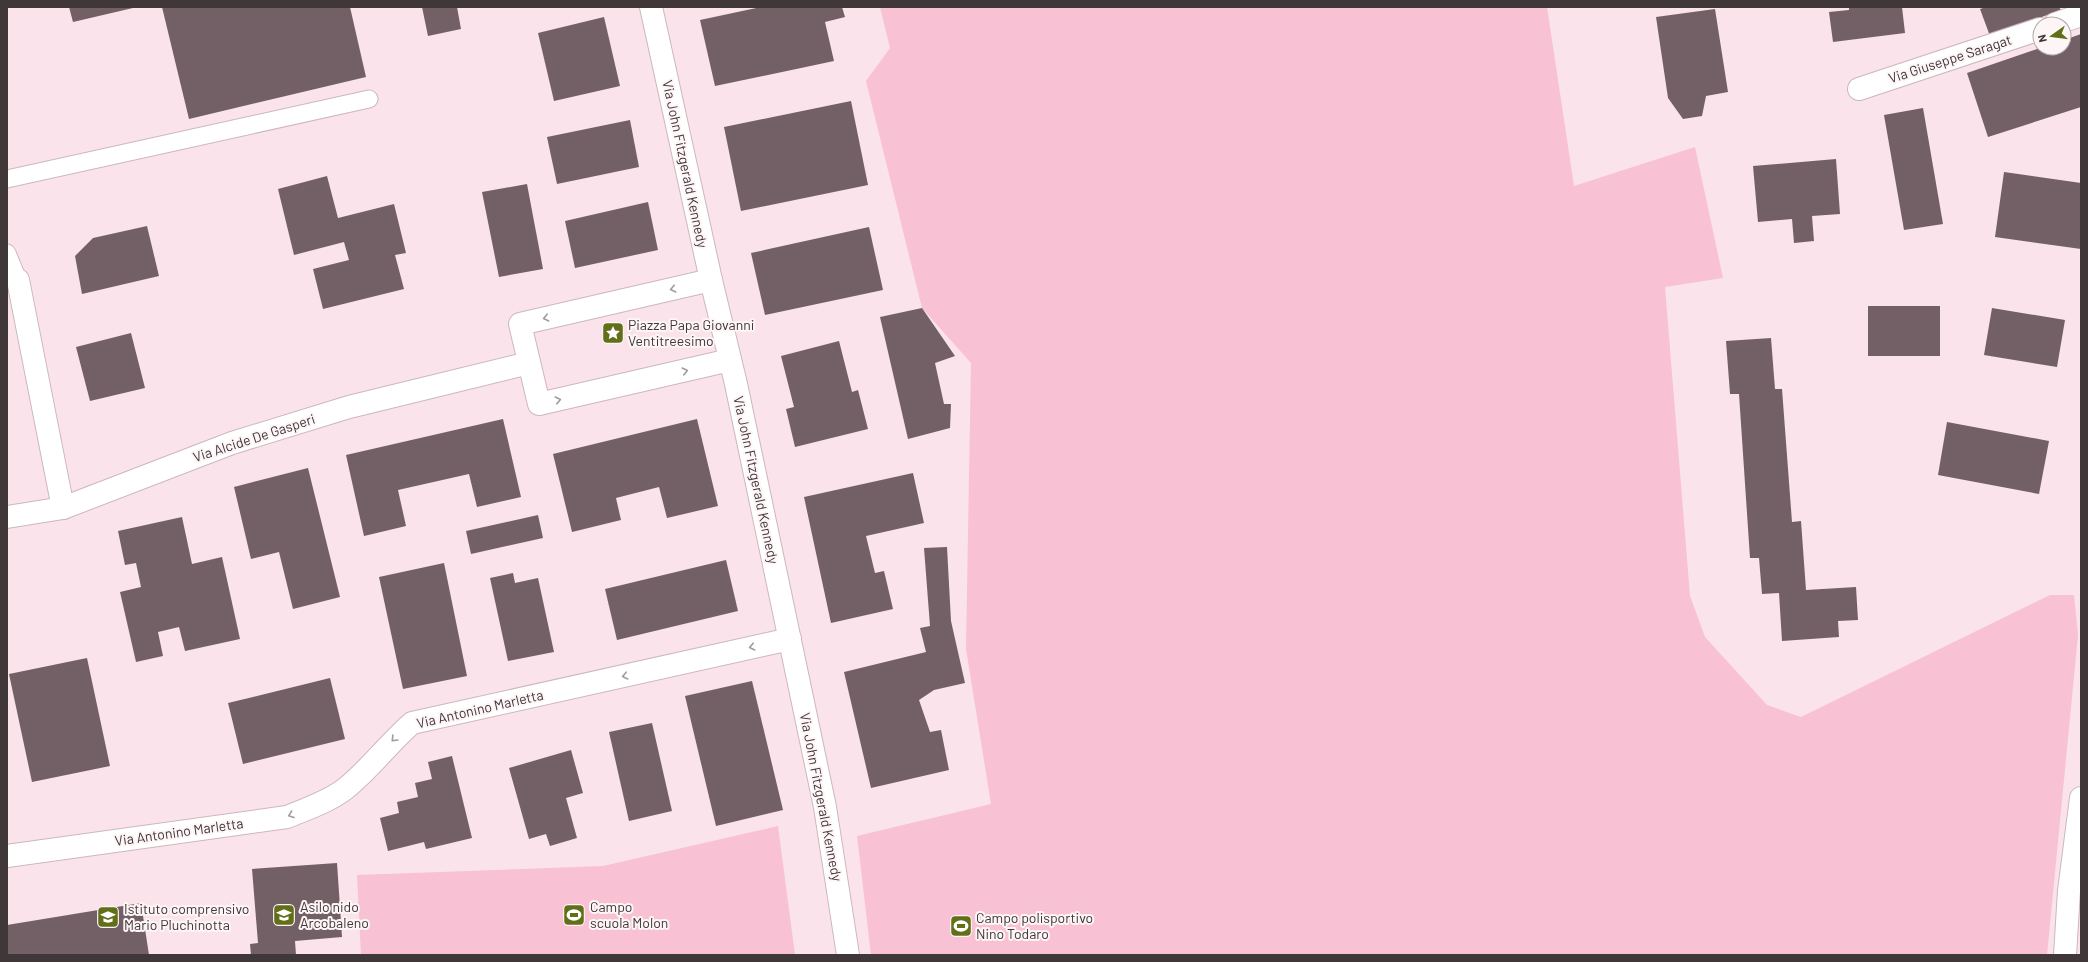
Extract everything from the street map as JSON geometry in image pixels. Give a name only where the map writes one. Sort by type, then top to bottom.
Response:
[{"type":"street","name":"Via John Fitzgerald Kennedy","points":[[651,7],[730,360],[826,807],[848,955]]},
{"type":"street","name":"Via Giuseppe Saragat","points":[[1859,89],[2032,32]]},
{"type":"street","points":[[18,280],[63,508]]},
{"type":"street","points":[[711,280],[520,324],[529,363],[539,404],[730,360]]},
{"type":"street","name":"Via Alcide De Gasperi","points":[[7,517],[63,508],[232,443],[349,407],[529,363]]},
{"type":"street","name":"Via Antonino Marletta","points":[[7,856],[286,817],[317,805],[344,790],[364,772],[396,737],[412,724],[790,639]]},
{"type":"street","points":[[2065,955],[2069,891],[2081,798]]},
{"type":"lane","points":[[7,179],[369,99]]},
{"type":"lane","points":[[7,253],[18,280]]},
{"type":"shaded area","points":[[880,7],[1547,7],[1574,186],[1695,147],[1723,278],[1665,287],[1690,596],[1705,637],[1767,705],[1801,717],[2050,595],[2074,595],[2078,635],[2047,955],[871,955],[857,836],[991,804],[966,649],[971,363],[922,308],[866,81],[890,48]]},
{"type":"shaded area","name":"Campo scuola Molon","points":[[778,826],[795,955],[361,955],[357,875],[603,866]]},
{"type":"building","points":[[69,7],[133,7],[133,8],[73,22]]},
{"type":"building","points":[[162,7],[350,7],[366,77],[189,119]]},
{"type":"building","points":[[422,7],[457,7],[461,29],[428,36]]},
{"type":"building","points":[[761,7],[842,7],[845,17],[825,22],[834,61],[715,86],[700,20]]},
{"type":"building","points":[[1849,7],[1902,7],[1905,33],[1833,42],[1829,12],[1849,10]]},
{"type":"building","points":[[1986,7],[2059,7],[2061,10],[2045,16],[2032,16],[2032,21],[1990,36],[1980,9]]},
{"type":"building","points":[[1715,9],[1728,92],[1706,96],[1702,116],[1683,119],[1668,98],[1656,17]]},
{"type":"building","points":[[604,17],[620,86],[554,101],[538,33]]},
{"type":"building","points":[[2081,34],[2081,107],[1988,137],[1967,73],[2032,51],[2032,56],[2072,56],[2072,37]]},
{"type":"building","points":[[851,101],[868,185],[741,211],[724,127]]},
{"type":"building","points":[[1923,108],[1943,224],[1904,230],[1884,115]]},
{"type":"building","points":[[630,120],[639,167],[557,184],[547,137]]},
{"type":"building","points":[[1836,159],[1840,214],[1812,216],[1814,241],[1794,243],[1792,219],[1758,222],[1753,166]]},
{"type":"building","points":[[2004,172],[2081,183],[2081,249],[1995,237]]},
{"type":"building","points":[[327,176],[338,218],[394,204],[406,253],[395,255],[404,289],[323,309],[313,269],[349,260],[344,242],[294,255],[278,189]]},
{"type":"building","points":[[527,184],[543,269],[499,277],[482,192]]},
{"type":"building","points":[[648,202],[658,250],[575,268],[565,221]]},
{"type":"building","points":[[147,226],[159,276],[82,294],[75,256],[93,238]]},
{"type":"building","points":[[869,227],[883,290],[765,315],[751,253]]},
{"type":"building","points":[[1868,306],[1940,306],[1940,356],[1868,356]]},
{"type":"building","points":[[922,308],[955,356],[935,363],[944,404],[951,404],[950,428],[908,439],[880,317]]},
{"type":"building","points":[[1992,308],[2065,320],[2057,367],[1984,355]]},
{"type":"building","points":[[131,333],[145,388],[90,401],[76,347]]},
{"type":"building","points":[[1771,338],[1775,389],[1782,389],[1792,522],[1801,521],[1806,590],[1856,587],[1858,620],[1838,621],[1839,637],[1782,641],[1779,593],[1762,594],[1759,558],[1750,558],[1739,394],[1730,394],[1726,341]]},
{"type":"building","points":[[839,341],[852,392],[858,390],[868,429],[795,447],[786,409],[794,407],[781,356]]},
{"type":"building","points":[[503,419],[521,497],[477,507],[469,474],[398,490],[406,526],[364,536],[346,455]]},
{"type":"building","points":[[697,419],[718,506],[667,518],[659,487],[616,498],[621,520],[572,532],[553,454]]},
{"type":"building","points":[[1947,422],[2049,441],[2039,494],[1938,475]]},
{"type":"building","points":[[308,468],[340,597],[293,609],[279,552],[251,559],[234,487]]},
{"type":"building","points":[[913,473],[924,523],[866,536],[875,573],[884,571],[893,609],[831,623],[804,497]]},
{"type":"building","points":[[538,515],[543,538],[471,554],[466,531]]},
{"type":"building","points":[[182,517],[192,564],[222,557],[240,639],[185,651],[179,627],[158,632],[163,656],[136,662],[120,592],[141,587],[136,563],[125,565],[118,531]]},
{"type":"building","points":[[947,547],[951,621],[965,683],[934,690],[919,700],[930,732],[941,730],[949,770],[871,788],[844,672],[926,652],[920,628],[930,626],[924,548]]},
{"type":"building","points":[[726,560],[738,611],[617,640],[605,589]]},
{"type":"building","points":[[444,563],[467,676],[403,689],[379,577]]},
{"type":"building","points":[[513,573],[515,583],[538,578],[554,652],[508,661],[490,578]]},
{"type":"building","points":[[87,658],[110,766],[32,782],[9,674]]},
{"type":"building","points":[[330,678],[345,739],[243,764],[228,703]]},
{"type":"building","points":[[752,681],[783,810],[716,826],[685,696]]},
{"type":"building","points":[[652,723],[672,811],[629,821],[609,732]]},
{"type":"building","points":[[571,750],[583,793],[566,798],[577,838],[550,846],[546,834],[529,839],[509,768]]},
{"type":"building","points":[[452,756],[472,838],[426,849],[424,842],[388,851],[380,818],[399,813],[397,802],[418,797],[415,783],[432,779],[428,762]]},
{"type":"building","points":[[337,863],[342,937],[295,941],[296,955],[251,955],[250,944],[258,943],[252,869]]},
{"type":"building","points":[[141,903],[149,955],[7,955],[7,925]]},
{"type":"place","name":"Piazza Papa Giovanni Ventitreesimo","points":[[613,333]]},
{"type":"place","name":"Asilo nido Arcobaleno","points":[[284,915]]},
{"type":"place","name":"Campo scuola Molon","points":[[574,915]]},
{"type":"place","name":"Istituto comprensivo Mario Pluchinotta","points":[[108,917]]},
{"type":"place","name":"Campo polisportivo Nino Todaro","points":[[961,926]]}]
